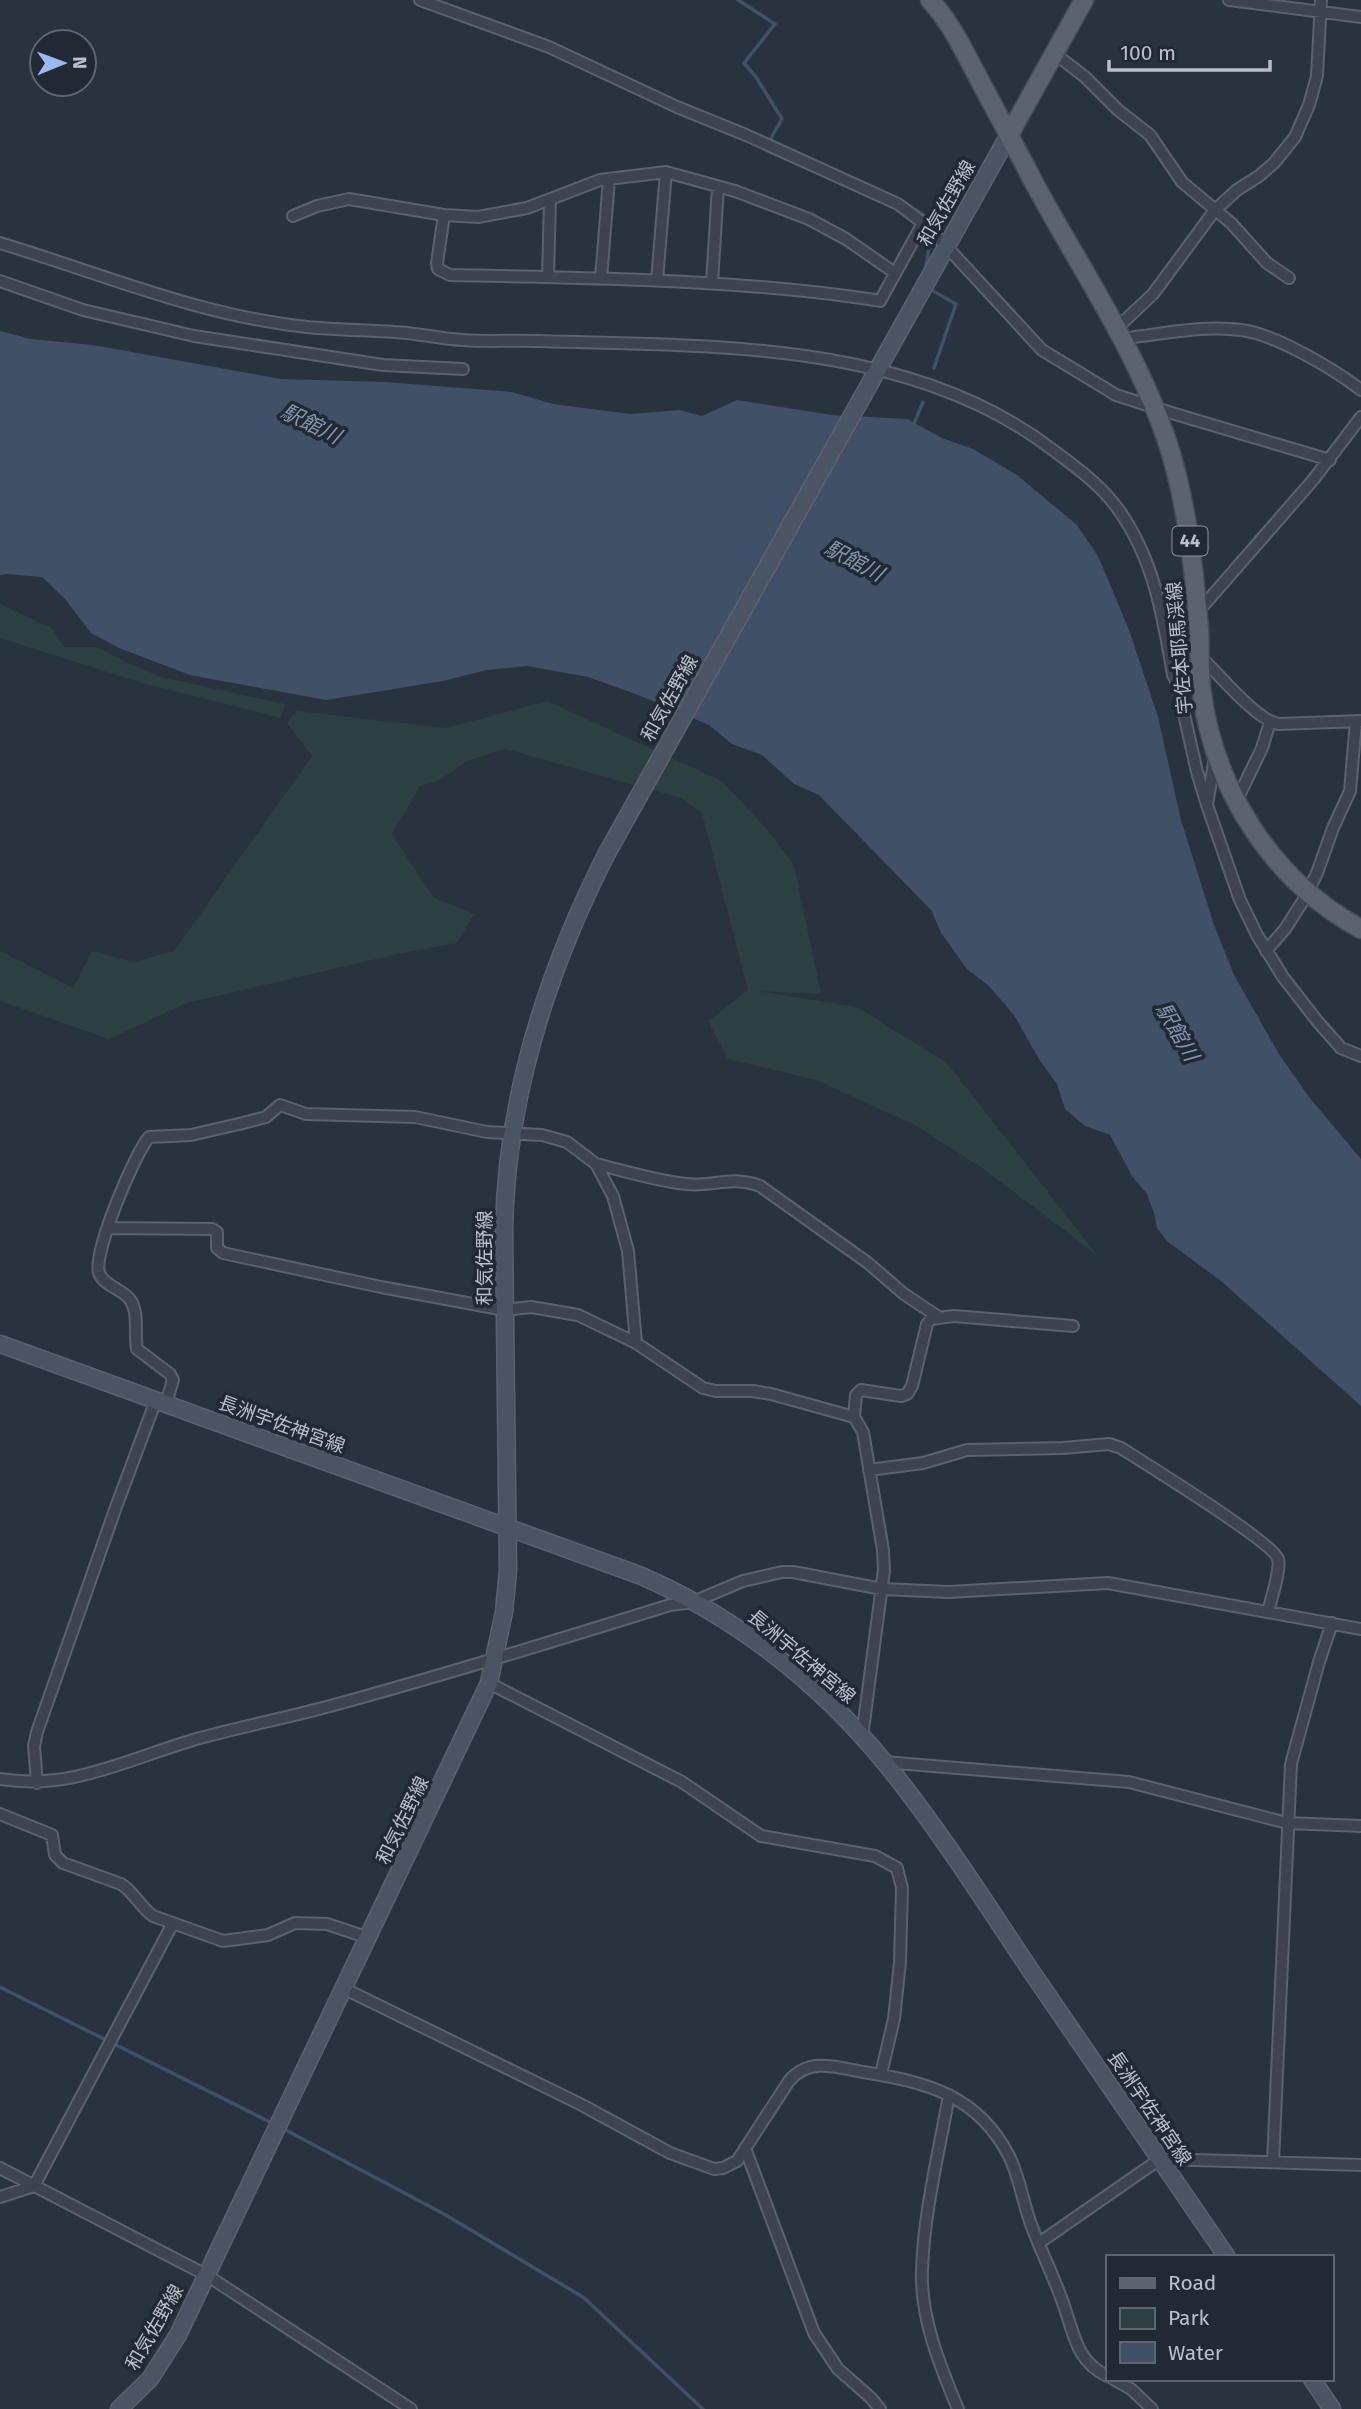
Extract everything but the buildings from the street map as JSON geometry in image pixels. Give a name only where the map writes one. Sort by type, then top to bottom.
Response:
[{"type":"main road","name":"宇佐本耶馬渓線","points":[[930,0],[958,39],[1049,210],[1121,334],[1153,407],[1178,479],[1189,539],[1204,703],[1216,752],[1236,802],[1270,855],[1307,893],[1361,929]]},
{"type":"main road","points":[[1009,135],[1084,0]]},
{"type":"main road","name":"和気佐野線","points":[[118,2409],[142,2389],[158,2369],[208,2276],[489,1683],[507,1588],[504,1215],[512,1135],[521,1083],[533,1035],[561,950],[607,853],[1009,135]]},
{"type":"main road","name":"長洲宇佐神宮線","points":[[0,1344],[639,1575],[719,1616],[767,1649],[823,1697],[884,1762],[962,1869],[1226,2255]]},
{"type":"main road","points":[[1313,2381],[1332,2409]]},
{"type":"street","points":[[420,0],[560,52],[677,107],[898,204],[923,223],[946,246],[1042,350],[1110,391],[1153,407],[1329,460]]},
{"type":"street","points":[[1230,0],[1321,6],[1361,17]]},
{"type":"street","points":[[1321,6],[1319,64],[1314,89],[1295,137],[1274,163],[1215,210],[1121,334],[1133,337],[1195,329],[1242,330],[1318,361],[1361,390]]},
{"type":"street","points":[[1054,53],[1150,135],[1182,182],[1231,223],[1267,263],[1289,278]]},
{"type":"street","points":[[293,216],[317,206],[349,199],[471,218],[512,212],[592,183],[666,172],[809,219],[846,239],[895,273]]},
{"type":"street","points":[[657,280],[666,172]]},
{"type":"street","points":[[601,279],[609,179]]},
{"type":"street","points":[[712,283],[718,187]]},
{"type":"street","points":[[548,277],[550,200]]},
{"type":"street","points":[[444,215],[437,263],[438,269],[444,274],[712,283],[880,300],[923,223]]},
{"type":"street","points":[[0,243],[177,301],[252,319],[304,327],[398,332],[461,340],[754,350],[875,372],[958,394],[1038,438],[1099,486],[1117,508],[1139,545],[1156,588],[1173,675],[1197,772],[1240,900],[1266,951],[1294,993],[1341,1048],[1361,1056]]},
{"type":"street","points":[[0,281],[83,310],[194,336],[383,365],[463,369]]},
{"type":"street","points":[[1197,613],[1329,460],[1361,417]]},
{"type":"street","points":[[1199,655],[1270,722],[1279,724],[1359,721],[1350,791],[1307,893],[1285,929],[1266,951]]},
{"type":"street","points":[[1236,802],[1257,760],[1270,722]]},
{"type":"street","points":[[1207,805],[1216,752]]},
{"type":"street","points":[[37,1783],[34,1746],[37,1732],[116,1507],[173,1380],[170,1374],[137,1349],[135,1316],[130,1300],[102,1279],[99,1271],[108,1228],[121,1191],[149,1137],[191,1135],[243,1123],[266,1117],[280,1105],[306,1114],[415,1117],[486,1132],[556,1138],[567,1142],[596,1164],[685,1184],[740,1180],[760,1186],[868,1263],[904,1294],[937,1317]]},
{"type":"street","points":[[596,1164],[613,1196],[627,1240],[636,1343]]},
{"type":"street","points":[[108,1228],[212,1228],[217,1232],[217,1248],[223,1254],[505,1310],[531,1307],[578,1315],[636,1343],[703,1388],[771,1394],[854,1417]]},
{"type":"street","points":[[862,1737],[882,1588],[883,1550],[863,1432],[854,1417],[856,1395],[861,1390],[901,1396],[907,1394],[912,1386],[927,1324],[937,1317],[954,1316],[1073,1326]]},
{"type":"street","points":[[869,1470],[923,1463],[967,1450],[1110,1444],[1121,1448],[1234,1522],[1276,1554],[1279,1566],[1268,1612]]},
{"type":"street","points":[[0,1779],[37,1783],[74,1779],[202,1738],[330,1706],[670,1605],[693,1602],[743,1581],[782,1572],[805,1573],[882,1588],[949,1592],[1108,1583],[1361,1629]]},
{"type":"street","points":[[1273,2162],[1291,1764],[1332,1623]]},
{"type":"street","points":[[489,1683],[682,1782],[761,1836],[875,1856],[897,1868],[902,1888],[900,1962],[894,2019],[881,2074]]},
{"type":"street","points":[[884,1762],[1129,1782],[1287,1823],[1361,1826]]},
{"type":"street","points":[[0,1814],[51,1835],[55,1855],[62,1863],[121,1884],[146,1911],[223,1941],[268,1935],[295,1923],[327,1924],[369,1937]]},
{"type":"street","points":[[0,2197],[34,2186],[173,1923]]},
{"type":"street","points":[[345,1989],[580,2104],[670,2153],[705,2166],[723,2168],[737,2161],[789,2081],[803,2067],[824,2065],[881,2074],[949,2095],[974,2109],[1009,2156],[1039,2243],[1085,2360],[1106,2375]]},
{"type":"street","points":[[949,2095],[926,2226],[922,2271],[925,2308],[932,2340],[958,2409]]},
{"type":"street","points":[[745,2148],[814,2333],[838,2369],[880,2409]]},
{"type":"street","points":[[1039,2243],[1160,2159],[1361,2165]]},
{"type":"street","points":[[0,2168],[208,2276],[411,2409]]},
{"type":"street","points":[[1117,2381],[1131,2389],[1152,2409]]},
{"type":"green space","points":[[0,604],[51,628],[65,647],[97,647],[161,677],[285,704],[281,718],[142,683],[0,638]]},
{"type":"green space","points":[[547,701],[722,781],[765,827],[794,865],[821,994],[758,991],[857,1007],[947,1063],[1097,1255],[982,1168],[915,1125],[816,1080],[728,1059],[708,1021],[748,990],[702,813],[681,798],[505,749],[467,761],[440,780],[420,786],[392,834],[434,898],[474,914],[457,943],[402,953],[187,1003],[109,1039],[0,1001],[0,951],[73,988],[92,951],[133,962],[174,951],[312,756],[287,723],[296,711],[446,728]]},
{"type":"water","name":"駅館川","points":[[0,331],[31,339],[93,345],[281,379],[385,382],[512,392],[553,404],[630,414],[680,410],[702,416],[737,400],[832,415],[907,419],[942,438],[973,449],[1017,475],[1077,525],[1099,558],[1129,630],[1158,717],[1181,820],[1214,925],[1234,975],[1279,1054],[1309,1097],[1361,1159],[1361,1406],[1221,1281],[1167,1241],[1157,1228],[1147,1194],[1132,1176],[1110,1135],[1085,1126],[1065,1109],[1057,1084],[1040,1061],[1014,1015],[989,986],[967,969],[941,933],[931,910],[819,795],[794,784],[762,755],[732,744],[709,725],[641,696],[588,677],[527,666],[487,670],[443,681],[326,700],[190,675],[119,648],[91,633],[65,599],[42,577],[0,575]]},
{"type":"waterway","points":[[738,0],[775,24],[744,63],[782,119],[770,140],[774,142]]},
{"type":"waterway","points":[[902,201],[925,216],[931,224]]},
{"type":"waterway","points":[[925,272],[931,235]]},
{"type":"waterway","points":[[928,288],[956,304],[934,368]]},
{"type":"waterway","points":[[913,426],[923,402]]},
{"type":"waterway","points":[[0,1987],[274,2124]]},
{"type":"waterway","points":[[280,2127],[444,2214],[583,2297],[703,2409]]}]
